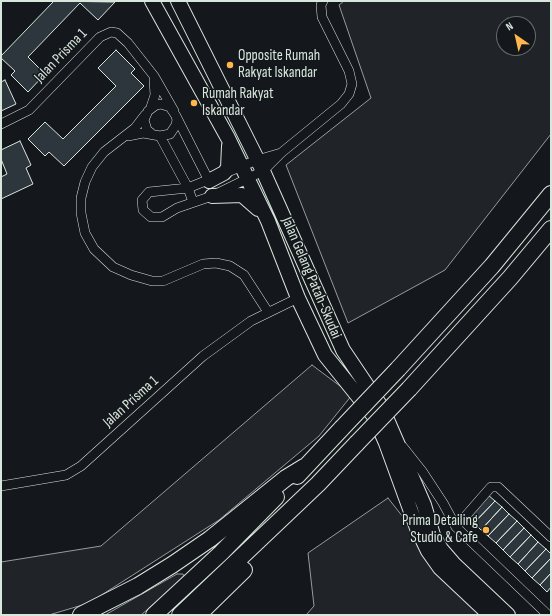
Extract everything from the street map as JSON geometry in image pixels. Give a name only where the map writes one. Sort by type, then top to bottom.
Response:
[{"type":"highway","points":[[154,615],[221,553],[398,369],[492,266],[551,194]]},
{"type":"highway","points":[[180,615],[318,484],[409,389],[510,278],[551,229]]},
{"type":"highway","points":[[81,615],[138,586],[172,565],[210,539],[286,478],[304,467]]},
{"type":"highway","points":[[198,615],[308,502],[318,484]]},
{"type":"main road","name":"Jalan Gelang Patah-Skudai","points":[[152,1],[228,138],[268,221],[298,298],[325,355],[374,416],[386,444],[416,528],[428,551],[440,568],[490,615]]},
{"type":"main road","name":"Jalan Gelang Patah-Skudai","points":[[178,1],[260,165],[343,350],[382,408],[424,505],[433,535],[441,549],[454,564],[508,615]]},
{"type":"main road","points":[[209,181],[224,173],[228,168],[228,138]]},
{"type":"main road","points":[[212,196],[242,195],[251,202],[268,221]]},
{"type":"street","points":[[260,165],[244,173],[209,181],[188,188],[149,192],[142,200],[143,210],[151,217],[157,218],[193,202],[212,196],[244,173],[281,153],[341,104],[349,94],[352,84],[349,71],[322,17],[321,5],[323,1]]},
{"type":"street","name":"Jalan Prisma 1","points":[[1,124],[29,110],[105,33],[111,32],[122,37],[154,76],[175,113],[209,181]]},
{"type":"street","points":[[125,138],[135,128],[151,107],[155,96],[154,76]]},
{"type":"street","points":[[151,107],[161,104],[166,105],[175,113],[177,120],[174,130],[165,136],[151,133],[137,133],[125,138],[104,152],[92,167],[85,182],[81,198],[81,213],[85,233],[94,249],[113,267],[131,275],[152,281],[163,281],[203,264],[216,263],[230,266],[244,276],[268,312]]},
{"type":"street","points":[[145,115],[145,125],[151,133]]},
{"type":"street","points":[[160,136],[188,188],[193,202]]},
{"type":"street","name":"Jalan Prisma 1","points":[[1,486],[66,475],[81,466],[203,356],[251,321],[298,298]]},
{"type":"street","points":[[397,440],[422,471],[443,503],[456,527],[548,613]]},
{"type":"street","points":[[456,527],[491,487],[498,487],[502,489],[551,537]]},
{"type":"shaded area","points":[[344,1],[551,1],[551,134],[445,270],[348,323],[286,165],[371,98],[339,5]]},
{"type":"shaded area","points":[[312,365],[352,395],[319,436],[219,520],[89,603],[49,615],[1,615],[1,562],[101,546]]},
{"type":"shaded area","points":[[388,498],[480,615],[306,615],[314,606],[308,553]]},
{"type":"shaded area","points":[[177,574],[183,574],[185,578],[141,615],[105,615]]},
{"type":"building","points":[[54,1],[115,2],[98,20],[80,3],[28,57],[45,74],[28,92],[11,75],[15,71],[1,58],[1,56]]},
{"type":"building","points":[[116,50],[135,69],[131,73],[144,86],[64,166],[49,152],[45,156],[28,139],[45,122],[63,139],[116,86],[98,68]]},
{"type":"building","points":[[5,80],[16,104],[1,111],[1,82]]},
{"type":"building","points":[[20,141],[31,165],[26,168],[33,184],[1,199],[1,177],[7,174],[1,159],[1,150]]},
{"type":"building","points":[[487,494],[495,501],[474,523],[466,516]]},
{"type":"building","points":[[495,501],[502,507],[481,530],[474,523]]},
{"type":"building","points":[[502,507],[509,514],[488,536],[481,530]]},
{"type":"building","points":[[509,514],[517,521],[496,543],[488,536]]},
{"type":"building","points":[[517,521],[524,528],[503,550],[496,543]]},
{"type":"building","points":[[524,528],[531,535],[510,557],[503,550]]},
{"type":"building","points":[[531,535],[538,542],[518,564],[510,557]]},
{"type":"building","points":[[538,542],[546,549],[525,571],[518,564]]},
{"type":"building","points":[[546,549],[551,554],[551,558],[532,578],[525,571]]},
{"type":"building","points":[[551,558],[551,573],[540,585],[532,578]]},
{"type":"building","points":[[551,573],[551,587],[547,592],[540,585]]},
{"type":"place","name":"Opposite Rumah Rakyat Iskandar","points":[[230,65]]},
{"type":"place","name":"Rumah Rakyat Iskandar","points":[[194,103]]},
{"type":"place","name":"Prima Detailing Studio & Cafe","points":[[486,530]]}]
